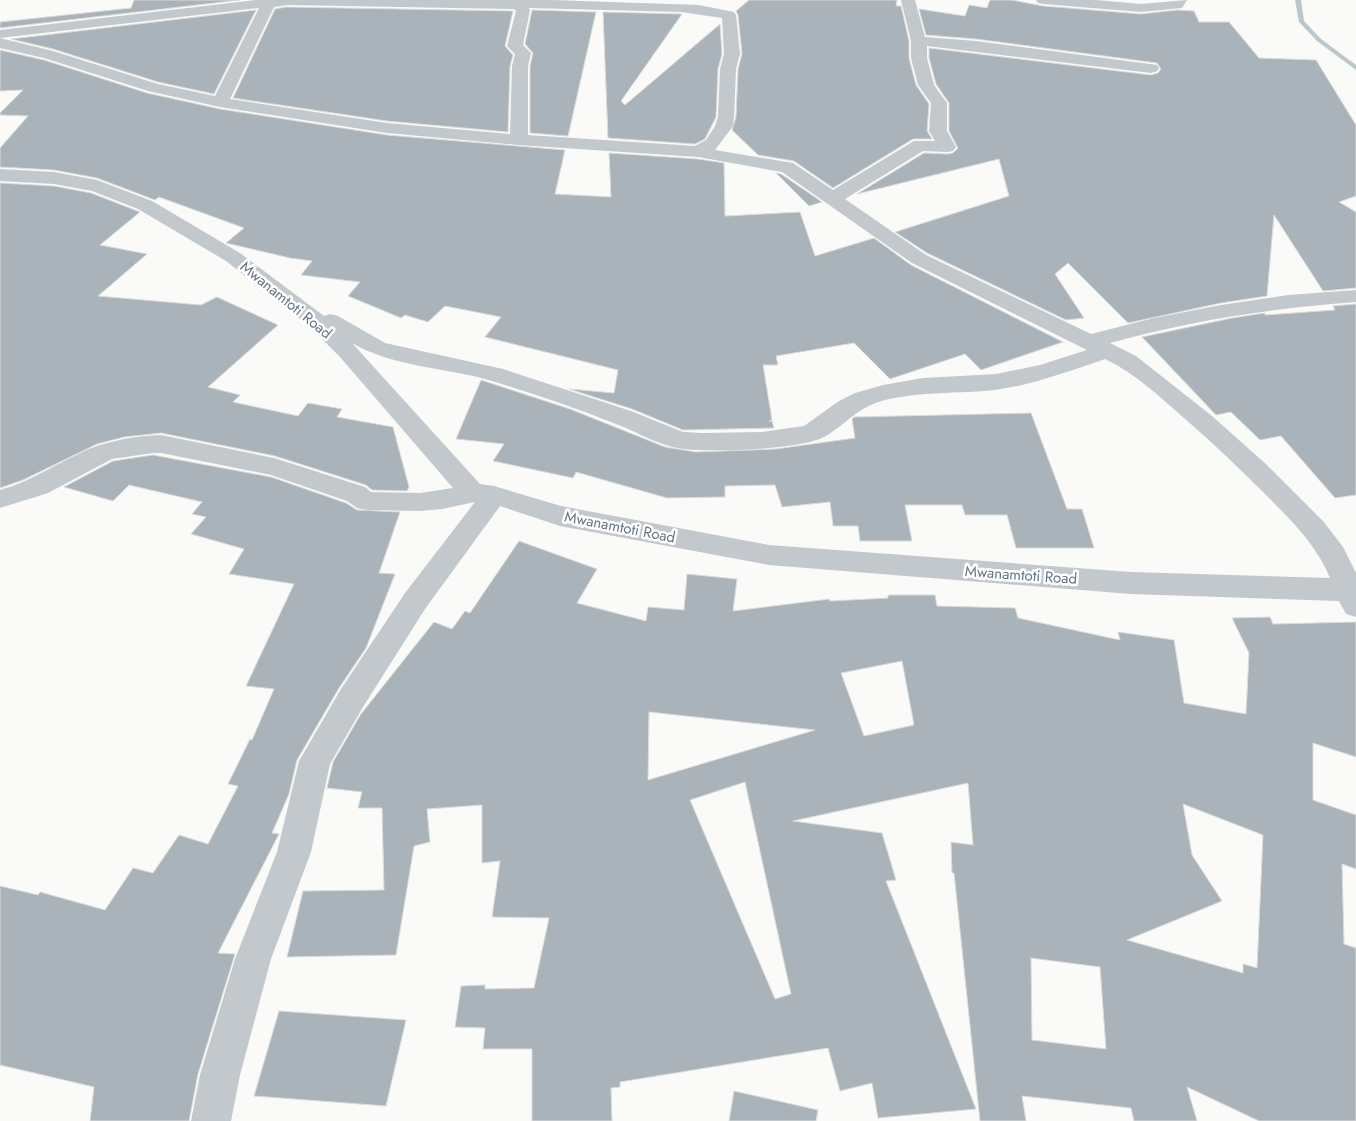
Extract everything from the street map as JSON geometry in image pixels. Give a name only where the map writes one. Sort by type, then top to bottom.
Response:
[{"type":"street","points":[[166,14],[172,0]]},
{"type":"street","points":[[834,198],[920,145],[947,147],[938,131],[939,103],[926,85],[919,58],[919,41],[908,0]]},
{"type":"street","points":[[1043,0],[1141,8],[1178,5],[1180,0]]},
{"type":"street","points":[[220,102],[269,2]]},
{"type":"street","points":[[0,34],[269,2],[509,4],[603,8],[699,9],[729,15],[732,54],[728,69],[724,126],[712,144],[698,152]]},
{"type":"street","points":[[509,4],[519,6],[523,10],[516,46],[523,53],[520,66],[519,140]]},
{"type":"street","points":[[919,41],[976,46],[1151,68]]},
{"type":"street","points":[[0,43],[48,54],[154,88],[220,102],[387,128],[519,140],[698,152],[787,167],[834,198],[919,260],[1128,361],[1148,376],[1191,410],[1248,461],[1300,512],[1334,556],[1353,595]]},
{"type":"street","name":"Mwanamtoti Road","points":[[0,175],[54,178],[97,186],[145,205],[233,257],[317,321],[483,493],[560,516],[769,555],[1131,583],[1353,595]]},
{"type":"street","points":[[291,300],[377,348],[410,357],[496,374],[622,417],[682,440],[702,441],[762,440],[800,436],[815,431],[847,407],[863,399],[923,386],[996,382],[1045,371],[1097,346],[1150,325],[1193,315],[1254,306],[1354,298]]},
{"type":"street","points":[[0,499],[45,484],[97,455],[144,444],[161,444],[274,467],[356,494],[366,501],[420,502],[483,493]]},
{"type":"street","points":[[211,1121],[220,1075],[253,959],[294,852],[315,761],[352,698],[483,493]]},
{"type":"building","points":[[134,0],[240,0],[0,28],[0,22],[131,8]]},
{"type":"building","points":[[749,0],[897,0],[896,6],[901,6],[909,41],[909,58],[916,85],[929,104],[927,131],[932,139],[913,139],[833,188],[794,161],[758,155],[732,130],[736,117],[738,69],[742,54],[736,11]]},
{"type":"building","points":[[990,0],[1012,0],[1043,6],[1141,14],[1177,10],[1194,11],[1199,22],[1229,22],[1259,58],[1316,60],[1356,125],[1356,196],[1339,202],[1356,212],[1356,288],[1323,291],[1274,215],[1267,296],[1221,303],[1128,323],[1068,263],[1055,274],[1084,318],[1066,320],[927,253],[895,232],[1009,196],[999,159],[857,194],[924,153],[947,154],[953,153],[958,148],[949,131],[949,103],[936,84],[929,58],[929,48],[1151,75],[1158,73],[1161,69],[1157,63],[976,39],[926,35],[919,9],[965,16],[969,5],[987,8]]},
{"type":"building","points":[[286,7],[513,11],[505,46],[513,55],[510,66],[508,132],[387,121],[233,98],[275,9]]},
{"type":"building","points":[[256,10],[214,94],[158,82],[53,49],[11,39]]},
{"type":"building","points":[[532,10],[596,12],[568,136],[530,133],[530,66],[533,53],[525,44]]},
{"type":"building","points":[[603,12],[682,14],[621,101],[625,105],[720,24],[722,54],[718,69],[716,117],[705,139],[695,144],[608,138]]},
{"type":"building","points":[[0,50],[44,60],[147,93],[220,109],[387,135],[565,150],[555,194],[611,197],[609,153],[698,159],[724,163],[725,216],[800,212],[815,256],[874,238],[911,265],[1063,342],[981,370],[965,354],[890,379],[854,343],[776,356],[778,365],[763,365],[772,420],[769,421],[772,421],[774,428],[683,430],[632,409],[569,389],[614,393],[618,370],[485,337],[501,317],[445,306],[428,322],[405,315],[401,318],[348,296],[360,282],[301,275],[312,261],[290,258],[226,243],[244,228],[159,197],[155,200],[97,178],[54,170],[0,167],[0,148],[28,116],[0,115],[23,90],[0,91]]},
{"type":"building","points":[[776,173],[781,174],[822,202],[809,206]]},
{"type":"building","points":[[0,183],[54,186],[91,193],[140,212],[100,245],[147,254],[98,296],[201,305],[217,297],[278,325],[208,387],[240,395],[233,402],[298,416],[308,403],[342,409],[337,417],[393,427],[409,487],[407,491],[372,490],[366,485],[275,456],[161,433],[124,437],[97,444],[23,480],[0,488]]},
{"type":"building","points":[[1356,304],[1356,495],[1335,498],[1281,436],[1260,440],[1231,412],[1216,415],[1142,337],[1232,318],[1265,313],[1265,315],[1335,310],[1333,306]]},
{"type":"building","points":[[481,380],[570,409],[665,447],[696,452],[776,449],[855,438],[852,419],[854,417],[1031,413],[1067,509],[1082,509],[1094,548],[1016,548],[1007,515],[965,515],[962,505],[905,505],[912,541],[860,541],[858,526],[833,526],[830,502],[782,507],[775,485],[725,486],[725,497],[667,498],[576,472],[573,478],[493,461],[504,444],[456,439]]},
{"type":"building","points":[[153,455],[271,477],[346,503],[357,510],[400,512],[379,573],[395,574],[366,648],[339,688],[297,760],[289,794],[272,833],[279,834],[218,953],[235,954],[198,1074],[189,1121],[90,1121],[94,1087],[0,1065],[0,886],[38,895],[40,892],[105,910],[133,868],[153,873],[179,835],[208,844],[238,786],[228,784],[250,739],[252,740],[274,689],[246,686],[294,584],[229,574],[244,549],[191,534],[206,517],[192,514],[202,502],[129,485],[113,501],[64,487],[113,461]]},
{"type":"building","points":[[519,541],[597,569],[577,603],[646,621],[648,607],[684,610],[687,574],[737,579],[733,611],[829,599],[830,601],[888,598],[888,595],[935,595],[937,606],[1015,608],[1018,618],[1120,640],[1118,632],[1174,640],[1184,703],[1246,714],[1249,653],[1232,618],[1270,617],[1273,624],[1356,622],[1356,757],[1313,743],[1313,800],[1356,815],[1356,869],[1342,864],[1344,944],[1356,948],[1356,1121],[1259,1121],[1187,1087],[1197,1121],[1134,1121],[1131,1108],[1022,1096],[1026,1121],[980,1121],[954,873],[952,873],[951,842],[973,845],[968,783],[793,821],[882,833],[896,880],[886,881],[976,1109],[878,1118],[872,1083],[840,1091],[828,1048],[620,1082],[620,1087],[611,1088],[612,1121],[532,1121],[532,1049],[483,1049],[485,1028],[455,1027],[461,986],[485,985],[485,989],[534,988],[549,918],[492,917],[500,861],[482,863],[482,805],[427,809],[430,842],[414,846],[396,955],[287,957],[303,891],[384,890],[382,808],[358,808],[362,792],[327,788],[333,762],[361,714],[434,622],[452,629],[465,611],[470,613]],"holes":[[[902,661],[914,725],[864,736],[841,673]],[[649,712],[815,730],[648,780]],[[745,782],[791,994],[775,999],[690,800]],[[1183,804],[1263,835],[1257,968],[1243,964],[1243,973],[1127,940],[1222,901],[1192,855]],[[1031,958],[1100,967],[1106,1049],[1032,1040]]]},
{"type":"building","points":[[279,1011],[406,1020],[386,1106],[254,1096]]},
{"type":"building","points":[[734,1091],[818,1110],[816,1121],[729,1121]]},
{"type":"waterway","points":[[1298,0],[1301,21],[1319,40],[1356,68]]}]
